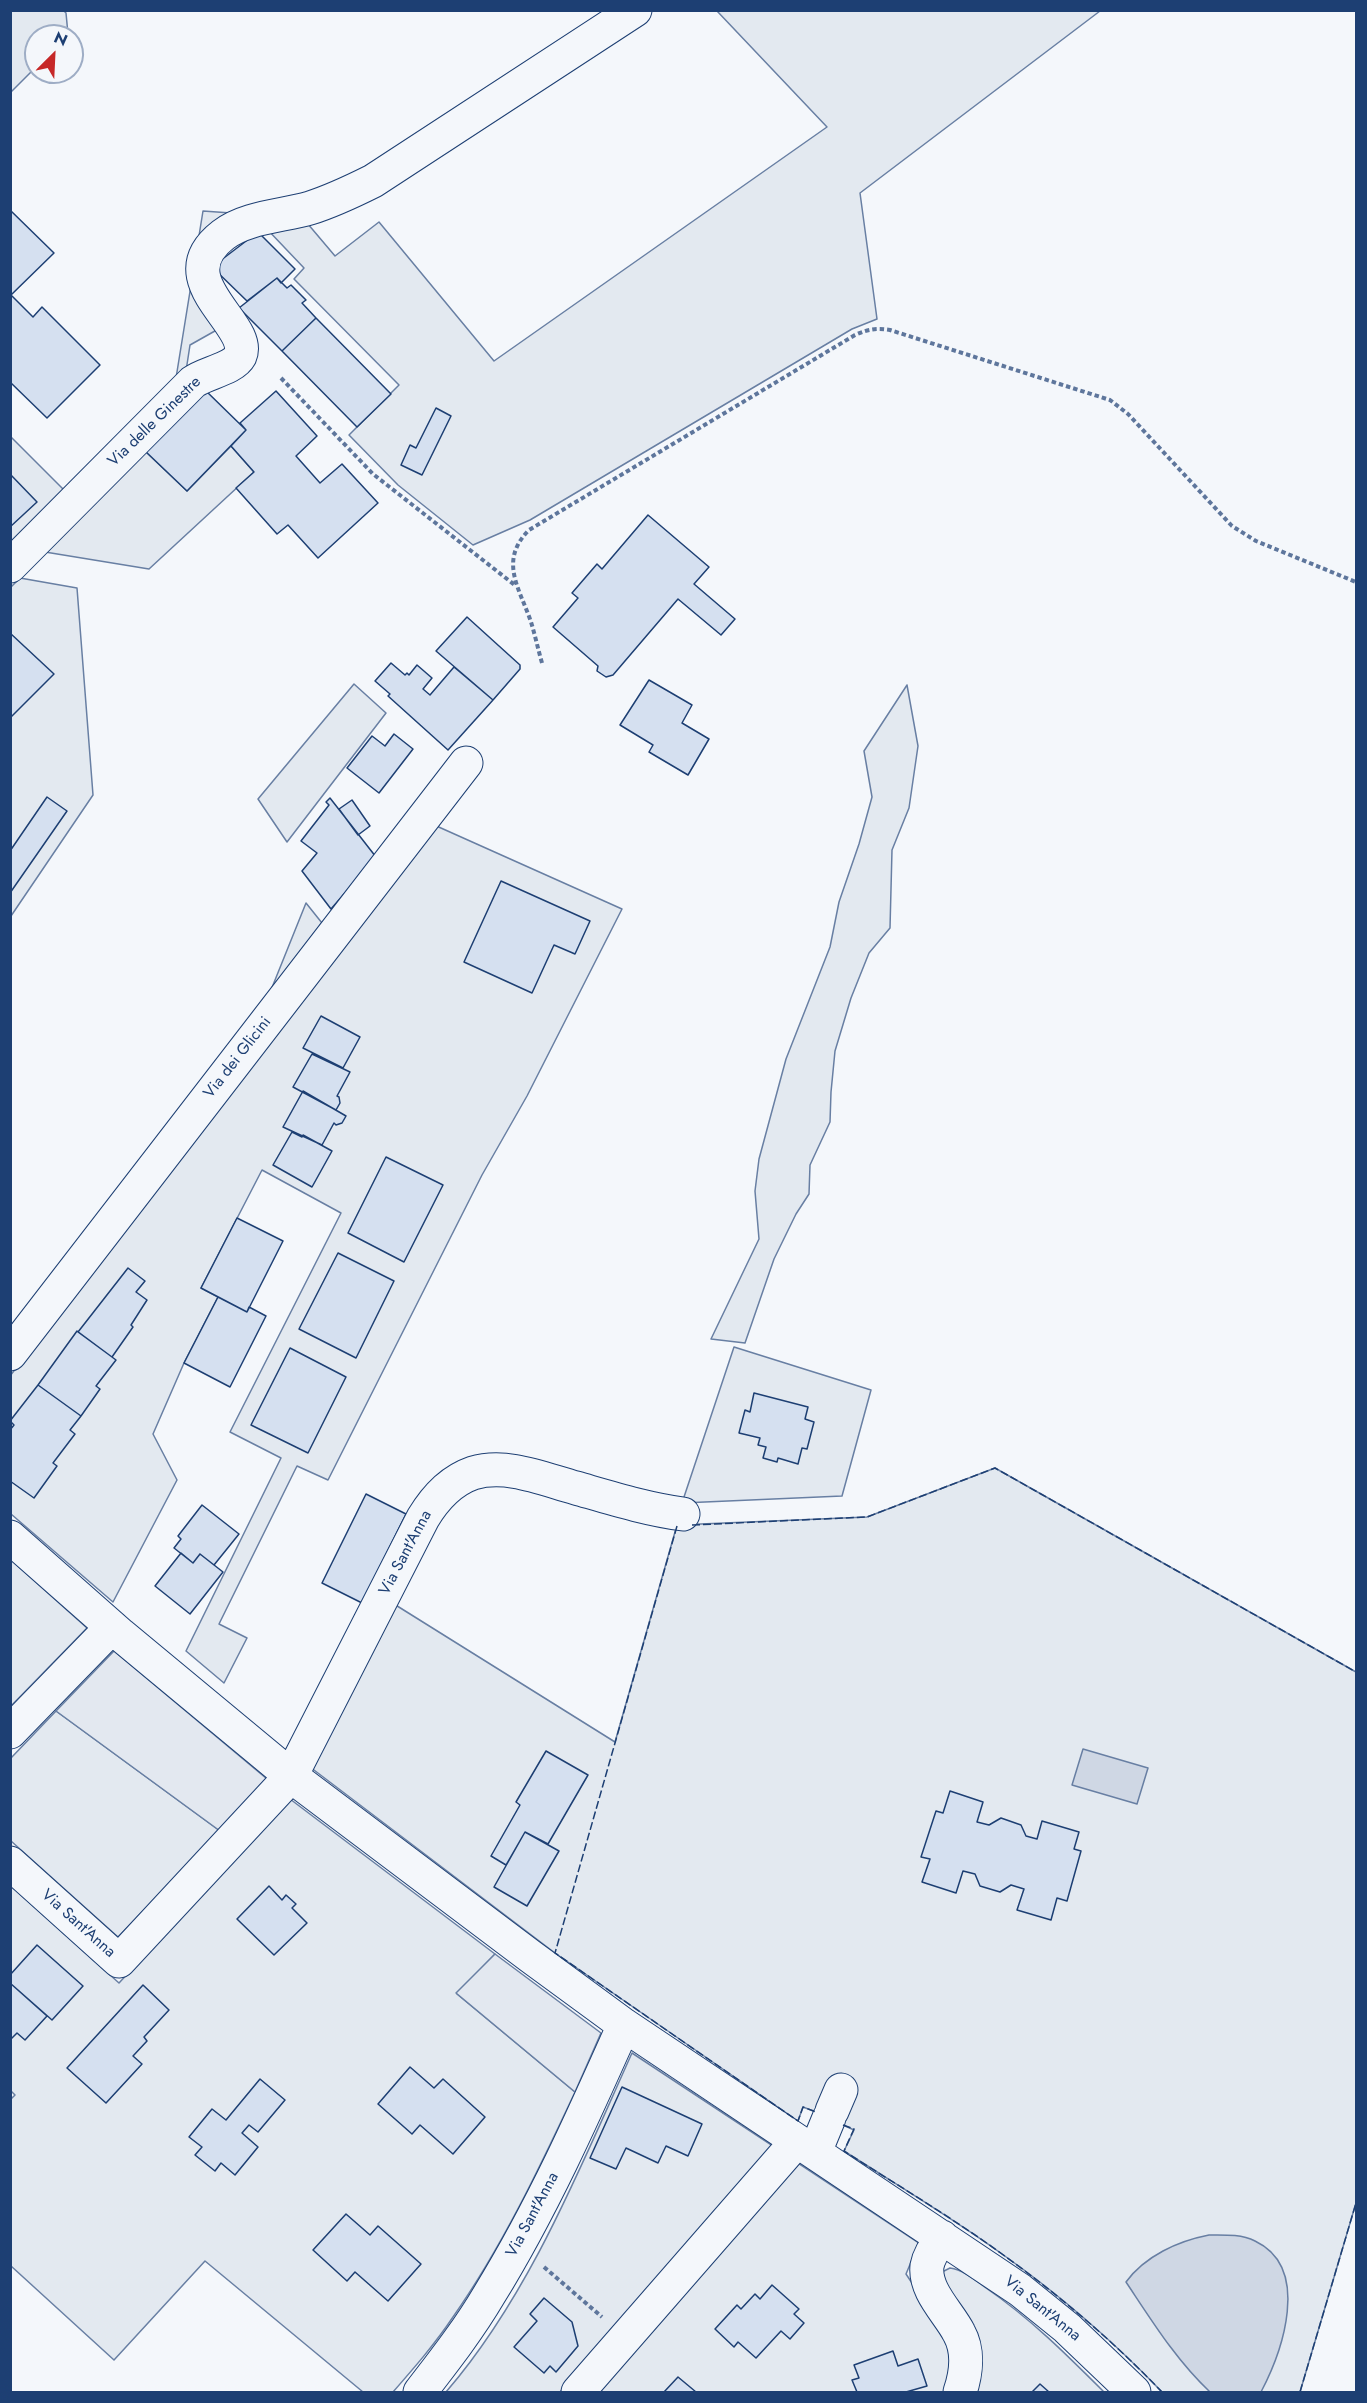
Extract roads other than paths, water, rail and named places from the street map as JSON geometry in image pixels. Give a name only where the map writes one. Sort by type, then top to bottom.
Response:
[{"type":"street","name":"Via delle Ginestre","points":[[10,566],[193,382],[207,373],[227,367],[238,358],[241,346],[237,335],[206,284],[204,267],[215,242],[230,230],[310,208],[373,181],[635,10]]},
{"type":"street","name":"Via dei Glicini","points":[[10,1354],[466,762]]},
{"type":"street","name":"Via Sant'Anna","points":[[10,1863],[120,1961],[291,1776],[423,1518],[440,1494],[456,1480],[476,1472],[509,1470],[646,1508],[683,1514]]},
{"type":"street","name":"Via Sant'Anna","points":[[10,1537],[112,1627],[291,1776],[624,2025],[1020,2290],[1067,2328],[1134,2392]]},
{"type":"street","points":[[10,1732],[112,1627]]},
{"type":"street","name":"Via Sant'Anna","points":[[420,2392],[489,2296],[518,2245],[558,2169],[624,2025]]},
{"type":"street","points":[[578,2392],[806,2146],[834,2107]]},
{"type":"street","points":[[942,2237],[930,2256],[927,2268],[929,2283],[960,2335],[965,2351],[966,2367],[960,2392]]}]
